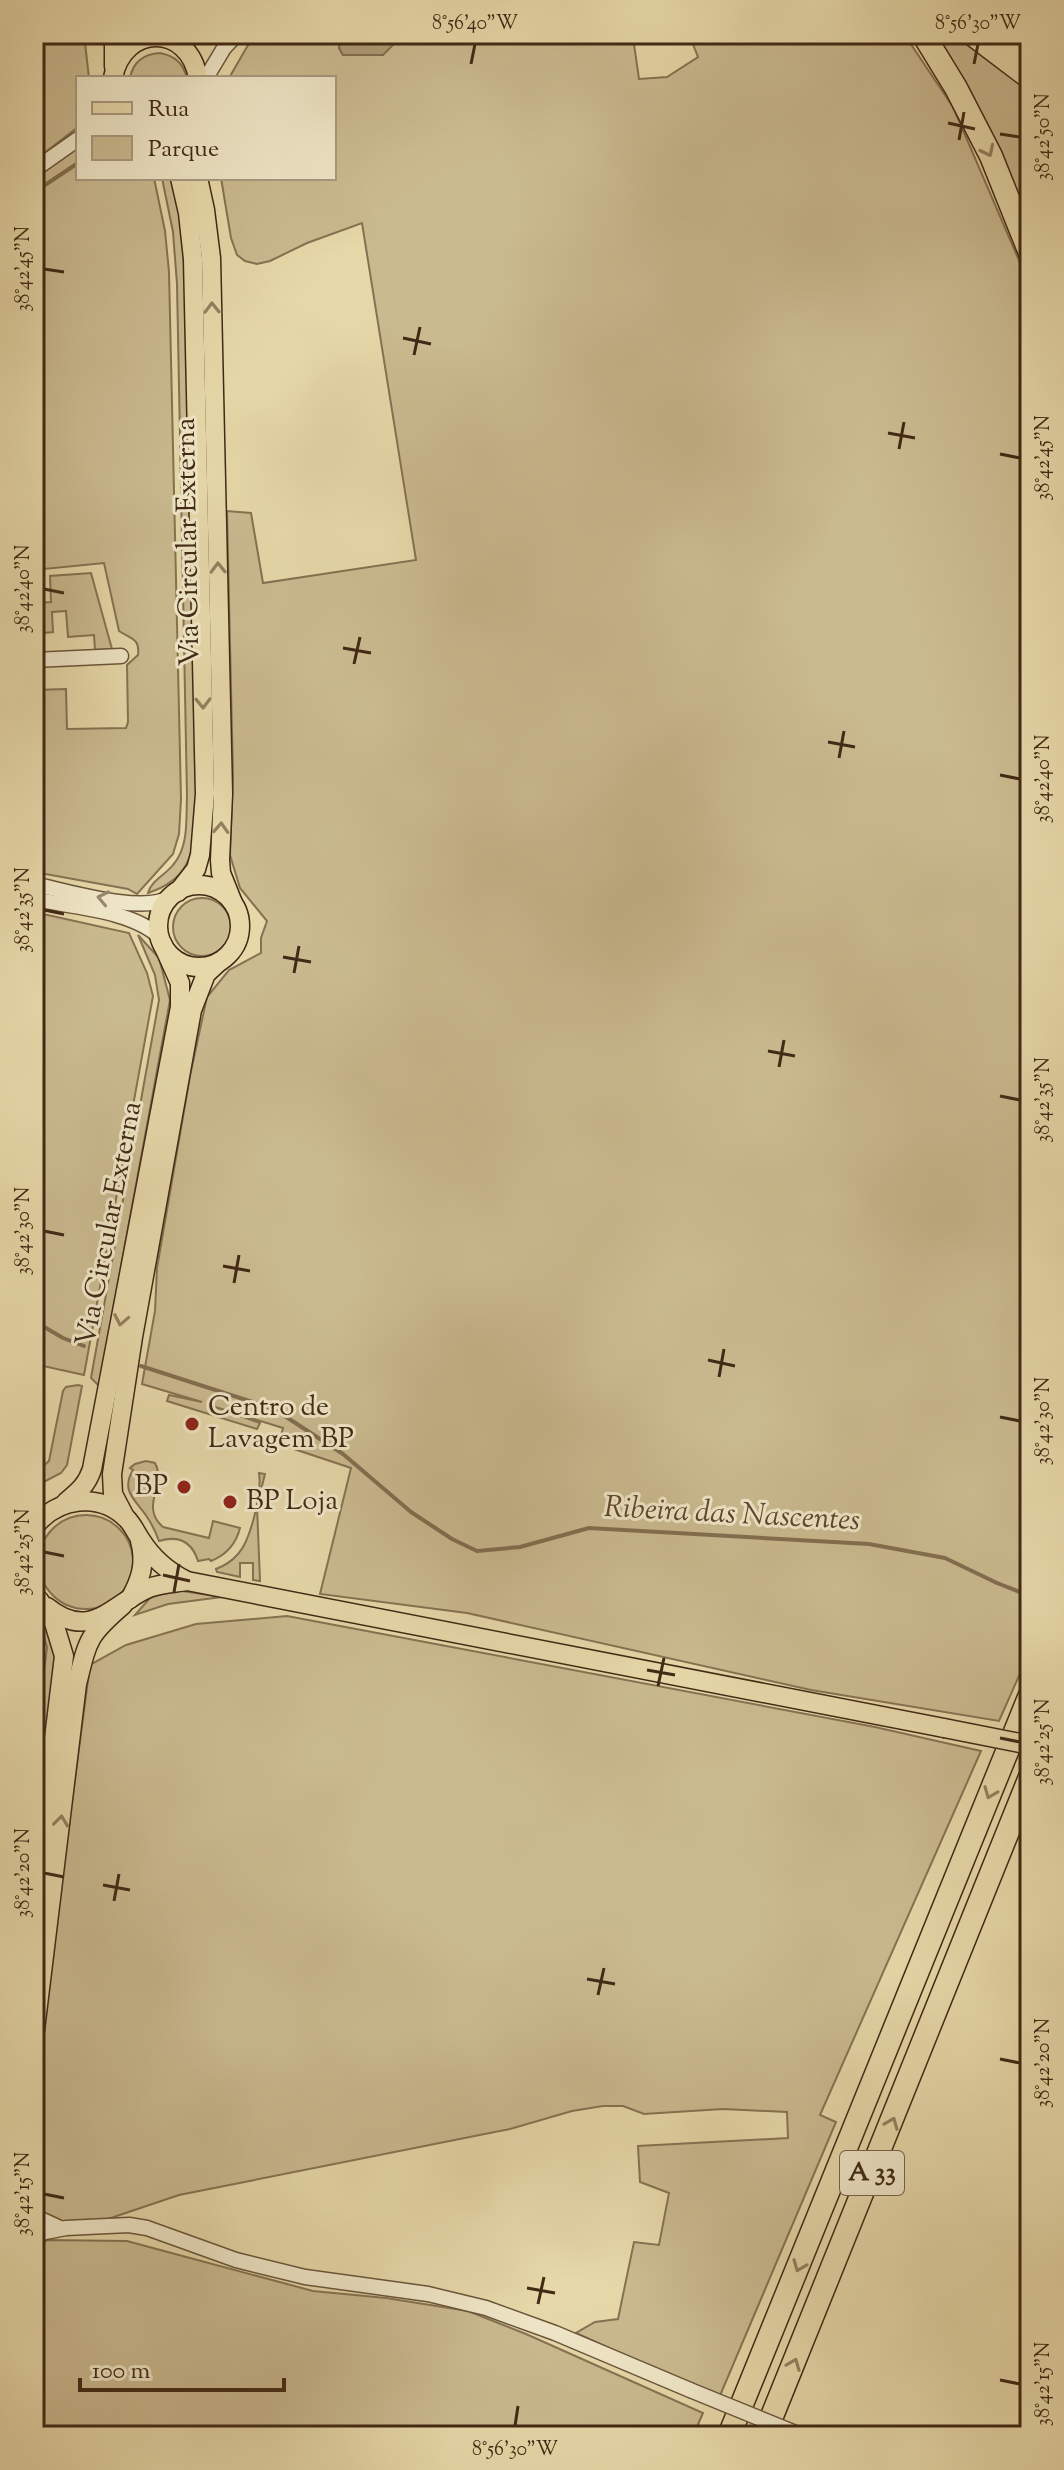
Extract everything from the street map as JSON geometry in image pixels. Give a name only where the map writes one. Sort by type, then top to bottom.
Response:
[{"type":"highway","points":[[923,34],[956,88],[991,156],[1030,253]]},
{"type":"highway","points":[[972,34],[1030,78]]},
{"type":"highway","points":[[1002,34],[1030,55]]},
{"type":"highway","name":"A 33","points":[[729,2435],[1030,1695]]},
{"type":"highway","name":"A 33","points":[[764,2436],[1030,1777]]},
{"type":"main road","points":[[111,34],[114,45],[113,76]]},
{"type":"main road","points":[[113,76],[116,63],[134,43],[162,37],[190,54],[197,76]]},
{"type":"main road","name":"Via Circular Externa","points":[[174,894],[196,869],[205,794],[193,259],[180,180]]},
{"type":"main road","name":"Via Circular Externa","points":[[198,180],[211,258],[223,794],[220,860],[221,873],[233,903]]},
{"type":"main road","points":[[204,885],[223,892],[233,903],[239,916],[240,931],[230,953],[219,962],[206,966],[192,966],[170,955],[161,940],[160,916],[174,894],[189,886],[204,885]]},
{"type":"main road","name":"Via Circular Externa","points":[[34,1527],[41,1518],[81,1490],[92,1469],[180,1007],[180,983],[161,940]]},
{"type":"main road","name":"Via Circular Externa","points":[[187,1581],[169,1572],[151,1555],[113,1494],[112,1474],[192,1010],[206,974],[219,962]]},
{"type":"main road","points":[[60,1505],[95,1502],[126,1518]]},
{"type":"main road","points":[[34,2038],[77,1684],[90,1637],[97,1627],[127,1602],[142,1572],[139,1537]]},
{"type":"main road","points":[[37,1597],[61,1616],[84,1620],[107,1616],[157,1585],[187,1581],[1030,1745]]},
{"type":"main road","points":[[34,1904],[64,1656],[54,1623],[37,1597]]},
{"type":"street","points":[[162,37],[205,34]]},
{"type":"street","points":[[207,76],[224,48],[237,34]]},
{"type":"street","points":[[34,170],[76,140]]},
{"type":"street","points":[[34,660],[121,656]]},
{"type":"street","points":[[34,884],[141,905],[153,905],[174,894]]},
{"type":"street","points":[[34,899],[124,917],[143,925],[161,940]]},
{"type":"street","points":[[34,2216],[52,2226],[66,2228]]},
{"type":"street","points":[[34,2237],[66,2228],[129,2225],[147,2228],[236,2260],[291,2274],[428,2294],[486,2308],[803,2436]]},
{"type":"green space","points":[[34,34],[84,34],[89,76],[76,76],[76,129],[34,161]]},
{"type":"green space","points":[[259,34],[342,34],[339,48],[343,55],[383,55],[387,34],[556,34],[557,40],[633,37],[639,79],[667,77],[698,57],[689,34],[904,34],[953,107],[1030,286],[1030,1651],[999,1721],[811,1690],[467,1613],[320,1594],[351,1468],[279,1444],[283,1428],[212,1406],[260,1423],[257,1429],[167,1401],[169,1395],[202,1402],[142,1384],[155,1311],[157,1268],[207,997],[229,970],[261,953],[261,938],[267,921],[240,888],[230,855],[233,776],[227,511],[251,513],[263,583],[416,560],[362,223],[257,264],[237,255],[231,238],[221,180],[336,180],[336,76],[230,76],[248,45]]},
{"type":"green space","points":[[929,34],[955,34],[1030,88],[1030,239]]},
{"type":"green space","points":[[160,53],[170,56],[178,61],[186,76],[131,76],[140,60]]},
{"type":"green space","points":[[76,146],[76,180],[154,180],[165,231],[169,272],[181,799],[179,834],[173,854],[137,894],[128,889],[34,872],[34,729],[39,728],[34,690],[66,689],[67,729],[126,728],[127,665],[138,655],[138,649],[136,642],[119,631],[104,563],[34,570],[34,177]]},
{"type":"green space","points":[[162,180],[173,180],[186,255],[198,804],[189,859],[175,879],[148,893],[178,858],[186,832],[177,284],[173,232]]},
{"type":"green space","points":[[91,573],[112,649],[95,650],[94,635],[68,637],[66,611],[52,612],[53,632],[34,638],[34,603],[51,602],[50,576]]},
{"type":"green space","points":[[202,898],[213,900],[222,907],[229,916],[229,938],[222,947],[213,954],[202,956],[191,954],[182,947],[175,938],[173,927],[175,916],[182,907],[191,900]]},
{"type":"green space","points":[[34,912],[129,933],[147,973],[153,996],[84,1375],[34,1364]]},
{"type":"green space","points":[[138,935],[159,958],[170,1000],[99,1386],[91,1378],[159,1000],[155,975]]},
{"type":"green space","points":[[82,1386],[67,1465],[61,1473],[34,1487],[34,1474],[49,1461],[63,1391],[66,1387]]},
{"type":"green space","points":[[146,1461],[155,1463],[158,1471],[153,1511],[163,1527],[209,1538],[213,1521],[240,1528],[226,1552],[211,1561],[198,1561],[184,1542],[173,1539],[159,1541],[128,1484],[133,1470],[130,1468]]},
{"type":"green space","points":[[259,1473],[265,1474],[257,1506],[260,1581],[253,1580],[253,1563],[240,1563],[240,1577],[217,1572],[216,1569],[236,1557],[243,1547],[257,1503]]},
{"type":"green space","points":[[86,1515],[104,1518],[119,1529],[130,1544],[133,1562],[130,1580],[119,1595],[104,1606],[86,1609],[68,1606],[53,1595],[42,1580],[39,1562],[42,1544],[53,1529],[68,1518]]},
{"type":"green space","points":[[169,1589],[222,1597],[168,1604],[135,1615],[150,1598]]},
{"type":"green space","points":[[34,1612],[50,1626],[56,1653],[34,1826],[34,1753],[47,1647],[44,1637],[34,1627]]},
{"type":"green space","points":[[287,1616],[875,1727],[981,1751],[820,2115],[836,2122],[719,2398],[576,2333],[595,2322],[618,2319],[634,2242],[659,2245],[669,2193],[640,2182],[638,2146],[788,2138],[787,2112],[723,2109],[644,2114],[623,2106],[603,2106],[572,2111],[510,2129],[179,2195],[99,2222],[66,2226],[48,2221],[34,2209],[34,2114],[42,2029],[90,1665],[126,1645],[196,1624]]},
{"type":"green space","points":[[46,2240],[127,2241],[313,2291],[468,2311],[703,2413],[693,2436],[34,2436],[34,2262]]},
{"type":"shaded area","points":[[342,34],[387,34],[394,44],[383,55],[343,55],[339,48]]},
{"type":"waterway","points":[[36,191],[76,164]]},
{"type":"waterway","name":"Ribeira das Nascentes","points":[[34,1321],[84,1346]]},
{"type":"waterway","name":"Ribeira das Nascentes","points":[[141,1366],[274,1409],[343,1454],[411,1512],[477,1551],[520,1547],[589,1528],[869,1544],[945,1558],[1030,1596]]},
{"type":"place","name":"Centro de Lavagem BP","points":[[192,1424]]},
{"type":"place","name":"BP","points":[[184,1487]]},
{"type":"place","name":"BP Loja","points":[[230,1502]]}]
